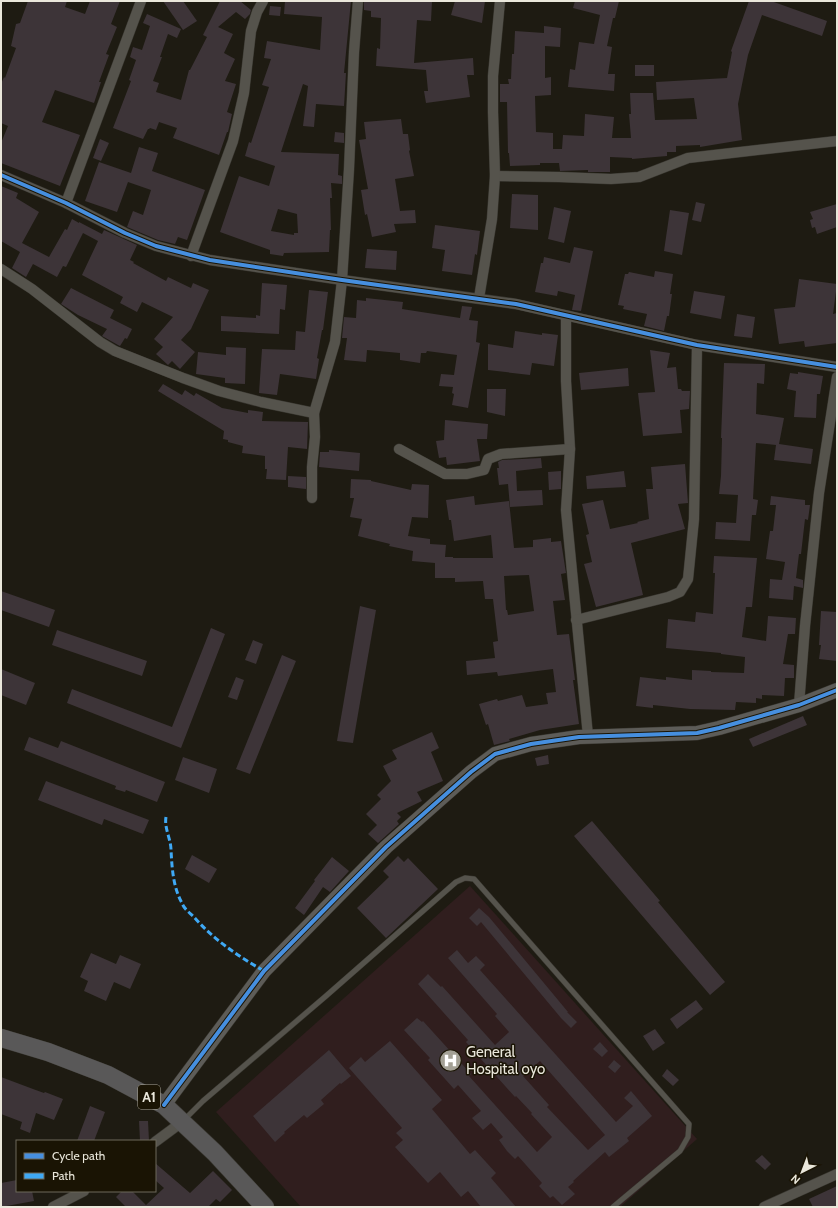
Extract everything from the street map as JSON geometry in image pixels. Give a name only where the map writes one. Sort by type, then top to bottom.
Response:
[{"type":"highway","name":"A1","points":[[1,1038],[48,1052],[108,1075],[164,1105],[215,1153],[265,1207]]},
{"type":"street","points":[[66,203],[141,1]]},
{"type":"street","points":[[190,256],[233,141],[244,93],[251,31],[257,12],[263,1]]},
{"type":"street","points":[[312,498],[312,467],[315,437],[314,413],[335,342],[342,280],[358,1]]},
{"type":"street","points":[[479,298],[492,219],[495,176],[493,76],[500,1]]},
{"type":"street","points":[[495,176],[611,179],[639,177],[688,158],[837,141]]},
{"type":"street","points":[[1,175],[66,203],[125,233],[156,246],[190,256],[342,280],[516,304],[697,345],[837,367]]},
{"type":"street","points":[[1,269],[32,289],[100,342],[115,351],[219,391],[261,402],[314,413]]},
{"type":"street","points":[[566,316],[566,381],[570,449],[566,510],[588,736]]},
{"type":"street","points":[[576,620],[668,597],[680,592],[688,579],[694,519],[697,345]]},
{"type":"street","points":[[799,705],[805,626],[819,493],[837,377]]},
{"type":"street","points":[[399,449],[445,474],[459,474],[484,470],[488,459],[501,454],[570,449]]},
{"type":"street","points":[[164,1105],[264,971],[386,847],[471,772],[495,754],[531,744],[588,736],[697,733],[799,705],[837,690]]},
{"type":"street","points":[[156,1141],[182,1122]]},
{"type":"street","points":[[764,1207],[837,1174]]},
{"type":"street","points":[[53,1207],[82,1192]]},
{"type":"lane","points":[[182,1122],[202,1101],[326,996],[456,882],[465,878],[474,879],[689,1124],[688,1137],[680,1151],[613,1207]]},
{"type":"shaded area","name":"General Hospital oyo","points":[[470,886],[697,1139],[620,1207],[301,1207],[216,1112]]},
{"type":"building","points":[[28,1],[67,1],[65,7],[85,14],[90,1],[120,1],[111,24],[117,27],[106,54],[109,55],[99,82],[101,82],[94,103],[55,90],[42,122],[80,135],[60,186],[1,163],[1,143],[8,126],[1,123],[1,84],[4,77],[5,78],[16,48],[11,46],[16,24],[20,23]]},
{"type":"building","points":[[163,1],[183,1],[197,21],[183,30]]},
{"type":"building","points":[[220,1],[240,1],[251,10],[250,14],[245,19],[236,12],[218,27],[233,34],[224,53],[235,59],[225,81],[236,84],[227,112],[232,114],[228,132],[219,155],[173,138],[177,128],[159,122],[156,130],[150,128],[148,129],[143,139],[113,128],[131,81],[129,80],[136,60],[130,57],[133,47],[142,50],[150,26],[143,23],[147,14],[181,29],[177,38],[168,34],[160,57],[162,57],[153,81],[159,83],[156,92],[181,100],[189,70],[207,37],[203,35]]},
{"type":"building","points":[[285,1],[351,1],[344,73],[346,73],[344,106],[316,104],[314,127],[303,126],[308,86],[303,84],[281,152],[339,154],[338,175],[342,176],[342,184],[331,183],[332,198],[330,198],[331,230],[329,252],[284,253],[283,256],[270,254],[270,250],[220,232],[239,176],[269,186],[275,166],[245,156],[249,142],[251,143],[269,87],[262,85],[271,59],[264,58],[267,41],[320,50],[322,17],[284,14]],"holes":[[[278,209],[297,214],[298,233],[294,233],[294,235],[271,231]]]},
{"type":"building","points":[[364,1],[432,1],[431,21],[417,20],[414,63],[473,58],[474,75],[467,75],[470,97],[426,103],[424,91],[428,91],[426,70],[376,66],[377,48],[380,49],[381,18],[371,17],[371,11],[364,10]]},
{"type":"building","points":[[455,1],[485,1],[482,23],[451,15]]},
{"type":"building","points":[[575,1],[619,1],[615,18],[613,18],[607,46],[612,47],[608,74],[615,74],[614,91],[568,87],[570,69],[575,70],[579,42],[594,44],[600,15],[573,8]]},
{"type":"building","points":[[749,1],[771,1],[827,21],[822,36],[762,15],[748,55],[738,104],[742,140],[700,147],[700,145],[676,146],[676,152],[667,152],[667,156],[632,159],[610,157],[610,172],[588,172],[588,170],[560,171],[559,163],[510,166],[508,153],[507,102],[500,102],[500,84],[509,84],[508,79],[511,79],[515,31],[544,33],[544,26],[561,28],[560,47],[545,46],[545,78],[551,77],[551,95],[535,96],[536,132],[553,133],[553,149],[562,149],[563,135],[584,136],[585,114],[614,117],[612,138],[631,138],[629,114],[631,114],[630,93],[653,93],[655,120],[697,119],[694,98],[657,100],[656,82],[727,78],[731,51]]},
{"type":"building","points":[[270,6],[281,7],[280,16],[269,15]]},
{"type":"building","points":[[635,65],[654,65],[654,76],[635,76]]},
{"type":"building","points":[[401,119],[403,134],[408,134],[409,151],[414,176],[395,179],[400,211],[415,210],[416,223],[394,224],[396,232],[372,237],[367,214],[365,215],[361,190],[368,189],[359,140],[366,139],[364,122]]},
{"type":"building","points":[[335,132],[344,133],[344,143],[334,142]]},
{"type":"building","points":[[100,139],[109,143],[101,161],[93,158]]},
{"type":"building","points":[[139,147],[158,153],[152,171],[205,190],[187,240],[178,237],[175,244],[158,240],[127,227],[133,211],[143,215],[151,190],[128,182],[117,212],[85,201],[99,162],[131,173]]},
{"type":"building","points":[[1,186],[18,193],[16,198],[39,212],[22,243],[49,257],[65,229],[67,230],[72,219],[102,234],[104,230],[137,245],[130,260],[166,281],[168,277],[191,288],[193,283],[209,290],[191,329],[181,340],[195,352],[180,369],[172,361],[168,365],[156,354],[163,347],[154,339],[173,317],[142,302],[137,312],[120,303],[123,297],[82,275],[98,241],[83,233],[66,267],[63,266],[57,277],[33,264],[26,277],[12,268],[20,252],[1,241]]},
{"type":"building","points":[[512,194],[538,195],[538,230],[510,228]]},
{"type":"building","points":[[696,202],[705,204],[701,222],[692,220]]},
{"type":"building","points":[[837,204],[837,227],[817,234],[815,227],[812,228],[810,220],[813,219],[810,212]]},
{"type":"building","points":[[554,207],[571,211],[564,243],[548,239]]},
{"type":"building","points":[[670,210],[689,213],[682,255],[664,251]]},
{"type":"building","points":[[435,225],[480,231],[477,255],[475,254],[472,275],[442,271],[445,250],[432,248]]},
{"type":"building","points":[[574,247],[593,251],[581,311],[572,310],[575,295],[558,291],[557,296],[535,292],[541,263],[543,263],[544,257],[570,263]]},
{"type":"building","points":[[367,249],[397,251],[396,270],[365,268]]},
{"type":"building","points":[[655,271],[673,274],[669,316],[667,316],[664,331],[644,326],[647,314],[623,309],[624,306],[618,305],[625,274],[628,274],[629,272],[654,277]]},
{"type":"building","points":[[799,279],[837,284],[833,314],[837,313],[837,343],[805,347],[804,341],[779,344],[774,309],[795,307]]},
{"type":"building","points":[[262,283],[287,285],[285,310],[280,309],[279,334],[221,331],[221,316],[256,318],[256,315],[260,316]]},
{"type":"building","points":[[71,288],[114,310],[110,318],[132,329],[127,339],[125,338],[120,346],[102,336],[107,329],[78,315],[61,304]]},
{"type":"building","points":[[309,290],[328,292],[323,330],[317,358],[319,359],[316,379],[280,374],[277,395],[259,393],[262,349],[295,350],[296,331],[305,332]]},
{"type":"building","points":[[694,291],[725,296],[721,319],[690,313]]},
{"type":"building","points":[[366,298],[403,302],[402,309],[460,318],[462,306],[472,307],[469,320],[478,321],[476,342],[480,343],[468,408],[452,405],[454,394],[452,393],[453,387],[439,386],[441,374],[454,375],[457,355],[427,351],[426,353],[421,353],[420,363],[400,360],[400,353],[367,350],[366,362],[344,360],[347,338],[342,338],[344,317],[356,318],[357,300],[366,301]]},
{"type":"building","points":[[737,314],[755,317],[752,338],[734,336]]},
{"type":"building","points":[[515,331],[542,335],[542,333],[558,335],[554,366],[532,363],[530,375],[488,370],[488,344],[513,348]]},
{"type":"building","points":[[226,347],[246,348],[245,384],[225,383],[225,378],[196,374],[198,352],[226,355]]},
{"type":"building","points":[[650,350],[670,353],[667,368],[676,367],[678,389],[681,389],[682,391],[690,391],[689,409],[680,410],[682,433],[643,436],[638,393],[655,392]]},
{"type":"building","points":[[724,363],[765,364],[764,384],[757,383],[756,414],[784,418],[779,444],[813,449],[811,464],[774,460],[776,445],[756,443],[753,499],[758,500],[756,515],[752,515],[750,541],[715,539],[716,522],[736,523],[738,495],[719,494],[721,476]]},
{"type":"building","points":[[628,368],[629,386],[581,390],[579,373]]},
{"type":"building","points":[[798,372],[823,376],[820,394],[817,394],[816,418],[794,417],[796,391],[787,389],[790,373],[798,374]]},
{"type":"building","points":[[163,384],[182,395],[185,390],[194,396],[196,393],[222,408],[248,413],[248,410],[263,412],[262,421],[308,422],[307,449],[288,447],[286,480],[266,479],[267,469],[265,469],[265,456],[242,453],[243,446],[223,439],[224,431],[158,391]]},
{"type":"building","points":[[487,389],[506,389],[505,416],[487,412]]},
{"type":"building","points":[[445,420],[488,424],[487,439],[477,439],[480,461],[447,465],[446,457],[439,458],[436,441],[444,440]]},
{"type":"building","points":[[329,450],[360,453],[359,471],[319,467],[320,452],[329,452]]},
{"type":"building","points":[[541,458],[542,468],[516,471],[517,491],[542,490],[543,505],[510,507],[508,484],[499,485],[497,468],[499,468],[498,462],[502,460]]},
{"type":"building","points":[[685,464],[688,503],[678,504],[685,529],[631,543],[643,595],[596,607],[584,564],[592,562],[586,535],[589,534],[582,504],[603,500],[610,529],[649,519],[646,489],[653,489],[651,467]]},
{"type":"building","points":[[561,471],[561,489],[549,490],[548,472]]},
{"type":"building","points":[[624,471],[626,487],[587,489],[586,476]]},
{"type":"building","points":[[288,476],[306,477],[306,489],[288,487]]},
{"type":"building","points":[[351,479],[371,480],[411,490],[412,484],[429,485],[428,518],[412,517],[408,536],[430,539],[430,544],[446,545],[445,557],[493,558],[491,535],[454,541],[446,500],[474,496],[475,505],[509,501],[514,548],[533,547],[533,540],[551,538],[551,542],[561,541],[566,573],[561,574],[565,600],[553,601],[557,635],[569,634],[579,724],[540,730],[494,745],[488,724],[486,725],[479,704],[497,699],[498,701],[522,695],[526,707],[548,704],[546,693],[556,692],[553,669],[498,676],[497,672],[467,675],[466,661],[495,658],[493,642],[498,641],[493,599],[485,599],[483,581],[455,582],[455,578],[435,578],[435,563],[412,561],[413,551],[389,546],[390,544],[358,536],[362,519],[350,517],[354,498],[350,498]],"holes":[[[529,575],[534,611],[508,615],[506,610],[504,576]]]},
{"type":"building","points":[[771,496],[805,500],[805,505],[810,505],[808,520],[805,519],[801,554],[799,554],[796,578],[803,580],[803,588],[794,586],[793,600],[769,598],[770,579],[782,580],[785,562],[766,559],[770,531],[773,531],[776,505],[770,505]]},
{"type":"building","points":[[714,556],[757,558],[752,607],[746,607],[742,637],[766,641],[768,616],[796,618],[795,634],[788,634],[783,664],[794,665],[794,678],[785,678],[784,696],[762,695],[762,699],[756,698],[756,703],[736,702],[735,710],[690,709],[653,705],[653,708],[636,706],[640,677],[666,680],[666,677],[692,680],[692,670],[744,673],[745,657],[721,653],[666,648],[668,619],[695,622],[696,612],[713,614],[715,573],[713,573]]},
{"type":"building","points":[[1,591],[55,610],[49,627],[1,610]]},
{"type":"building","points":[[360,606],[376,610],[353,743],[337,741]]},
{"type":"building","points":[[821,611],[837,612],[837,661],[819,659],[821,645],[819,645]]},
{"type":"building","points":[[211,628],[225,634],[181,748],[67,703],[72,689],[172,727]]},
{"type":"building","points":[[57,630],[147,661],[142,676],[52,645]]},
{"type":"building","points":[[253,640],[263,644],[256,664],[245,660]]},
{"type":"building","points":[[282,655],[296,661],[250,774],[236,769]]},
{"type":"building","points":[[1,669],[35,683],[26,705],[1,695]]},
{"type":"building","points":[[236,677],[244,680],[237,700],[228,697]]},
{"type":"building","points":[[803,716],[807,725],[753,747],[749,739]]},
{"type":"building","points":[[432,732],[439,748],[431,752],[443,781],[417,792],[422,801],[397,813],[401,817],[397,821],[399,824],[378,843],[368,834],[377,825],[366,814],[381,799],[377,795],[391,781],[383,766],[397,759],[392,750]]},
{"type":"building","points":[[29,737],[58,748],[61,741],[165,782],[157,802],[126,790],[125,792],[115,789],[116,786],[24,750]]},
{"type":"building","points":[[548,755],[549,764],[537,766],[535,758]]},
{"type":"building","points":[[183,757],[217,769],[209,793],[175,780]]},
{"type":"building","points":[[46,781],[149,820],[143,834],[104,819],[102,825],[38,800]]},
{"type":"building","points":[[592,821],[660,901],[658,902],[725,982],[710,995],[574,836]]},
{"type":"building","points":[[192,855],[217,869],[209,883],[185,869]]},
{"type":"building","points":[[398,856],[404,862],[408,858],[438,889],[386,938],[357,908],[389,877],[383,871]]},
{"type":"building","points":[[332,857],[349,871],[330,892],[323,887],[304,915],[295,908]]},
{"type":"building","points":[[479,908],[489,917],[567,1012],[577,1022],[571,1028],[481,922],[477,926],[469,918]]},
{"type":"building","points":[[457,950],[468,963],[476,956],[485,965],[480,970],[616,1122],[633,1106],[624,1098],[631,1091],[652,1116],[627,1138],[629,1141],[609,1157],[605,1152],[573,1181],[574,1182],[568,1187],[575,1194],[562,1205],[553,1196],[550,1198],[539,1186],[542,1183],[518,1156],[515,1159],[507,1151],[499,1140],[503,1137],[491,1123],[483,1130],[472,1118],[481,1111],[458,1085],[454,1089],[428,1060],[430,1058],[404,1030],[417,1018],[422,1022],[423,1021],[471,1074],[469,1076],[537,1152],[552,1137],[531,1114],[532,1113],[516,1096],[515,1097],[480,1058],[466,1042],[468,1040],[418,984],[428,974],[441,987],[442,986],[495,1045],[509,1032],[495,1016],[497,1014],[448,958]],"holes":[[[540,1061],[605,1135],[588,1150],[547,1107],[549,1105],[523,1076]]]},
{"type":"building","points":[[91,953],[116,964],[120,955],[141,964],[130,989],[114,982],[106,1001],[84,991],[88,981],[80,977]]},
{"type":"building","points":[[696,1000],[703,1009],[677,1029],[670,1019]]},
{"type":"building","points":[[655,1029],[665,1043],[653,1051],[643,1036]]},
{"type":"building","points":[[390,1041],[442,1100],[432,1109],[470,1154],[475,1150],[496,1173],[491,1178],[516,1207],[481,1207],[468,1191],[461,1197],[440,1172],[428,1183],[395,1147],[403,1140],[396,1133],[402,1128],[349,1068],[361,1057],[365,1062]]},
{"type":"building","points":[[600,1042],[608,1051],[602,1057],[593,1049]]},
{"type":"building","points":[[329,1050],[351,1076],[341,1084],[340,1083],[321,1100],[324,1104],[307,1118],[304,1115],[275,1142],[253,1116]]},
{"type":"building","points":[[614,1060],[621,1066],[615,1073],[608,1067]]},
{"type":"building","points":[[667,1069],[679,1080],[673,1086],[662,1076]]},
{"type":"building","points":[[1,1077],[63,1099],[54,1120],[36,1113],[30,1133],[20,1129],[22,1122],[1,1114]]},
{"type":"building","points":[[90,1106],[105,1112],[94,1140],[77,1140]]},
{"type":"building","points":[[139,1121],[148,1121],[149,1140],[140,1140]]},
{"type":"building","points":[[762,1155],[771,1164],[765,1170],[755,1161]]},
{"type":"building","points":[[156,1164],[190,1193],[213,1171],[232,1190],[220,1202],[216,1199],[208,1207],[126,1207],[116,1197],[121,1192],[133,1192],[146,1205],[164,1188],[156,1181]]},
{"type":"building","points":[[16,1180],[16,1192],[32,1192],[34,1201],[1,1207],[1,1183]]},
{"type":"building","points":[[837,1186],[837,1207],[813,1207],[809,1199]]},
{"type":"marked path","points":[[166,817],[175,884],[184,907],[218,940],[264,971]]},
{"type":"cycle path","points":[[1,175],[66,203],[125,233],[156,246],[210,260],[516,304],[697,345],[837,367]]},
{"type":"cycle path","points":[[164,1105],[264,971],[386,847],[471,772],[495,754],[531,744],[579,737],[697,733],[799,705],[837,690]]},
{"type":"place","name":"General Hospital oyo","points":[[450,1061]]}]
